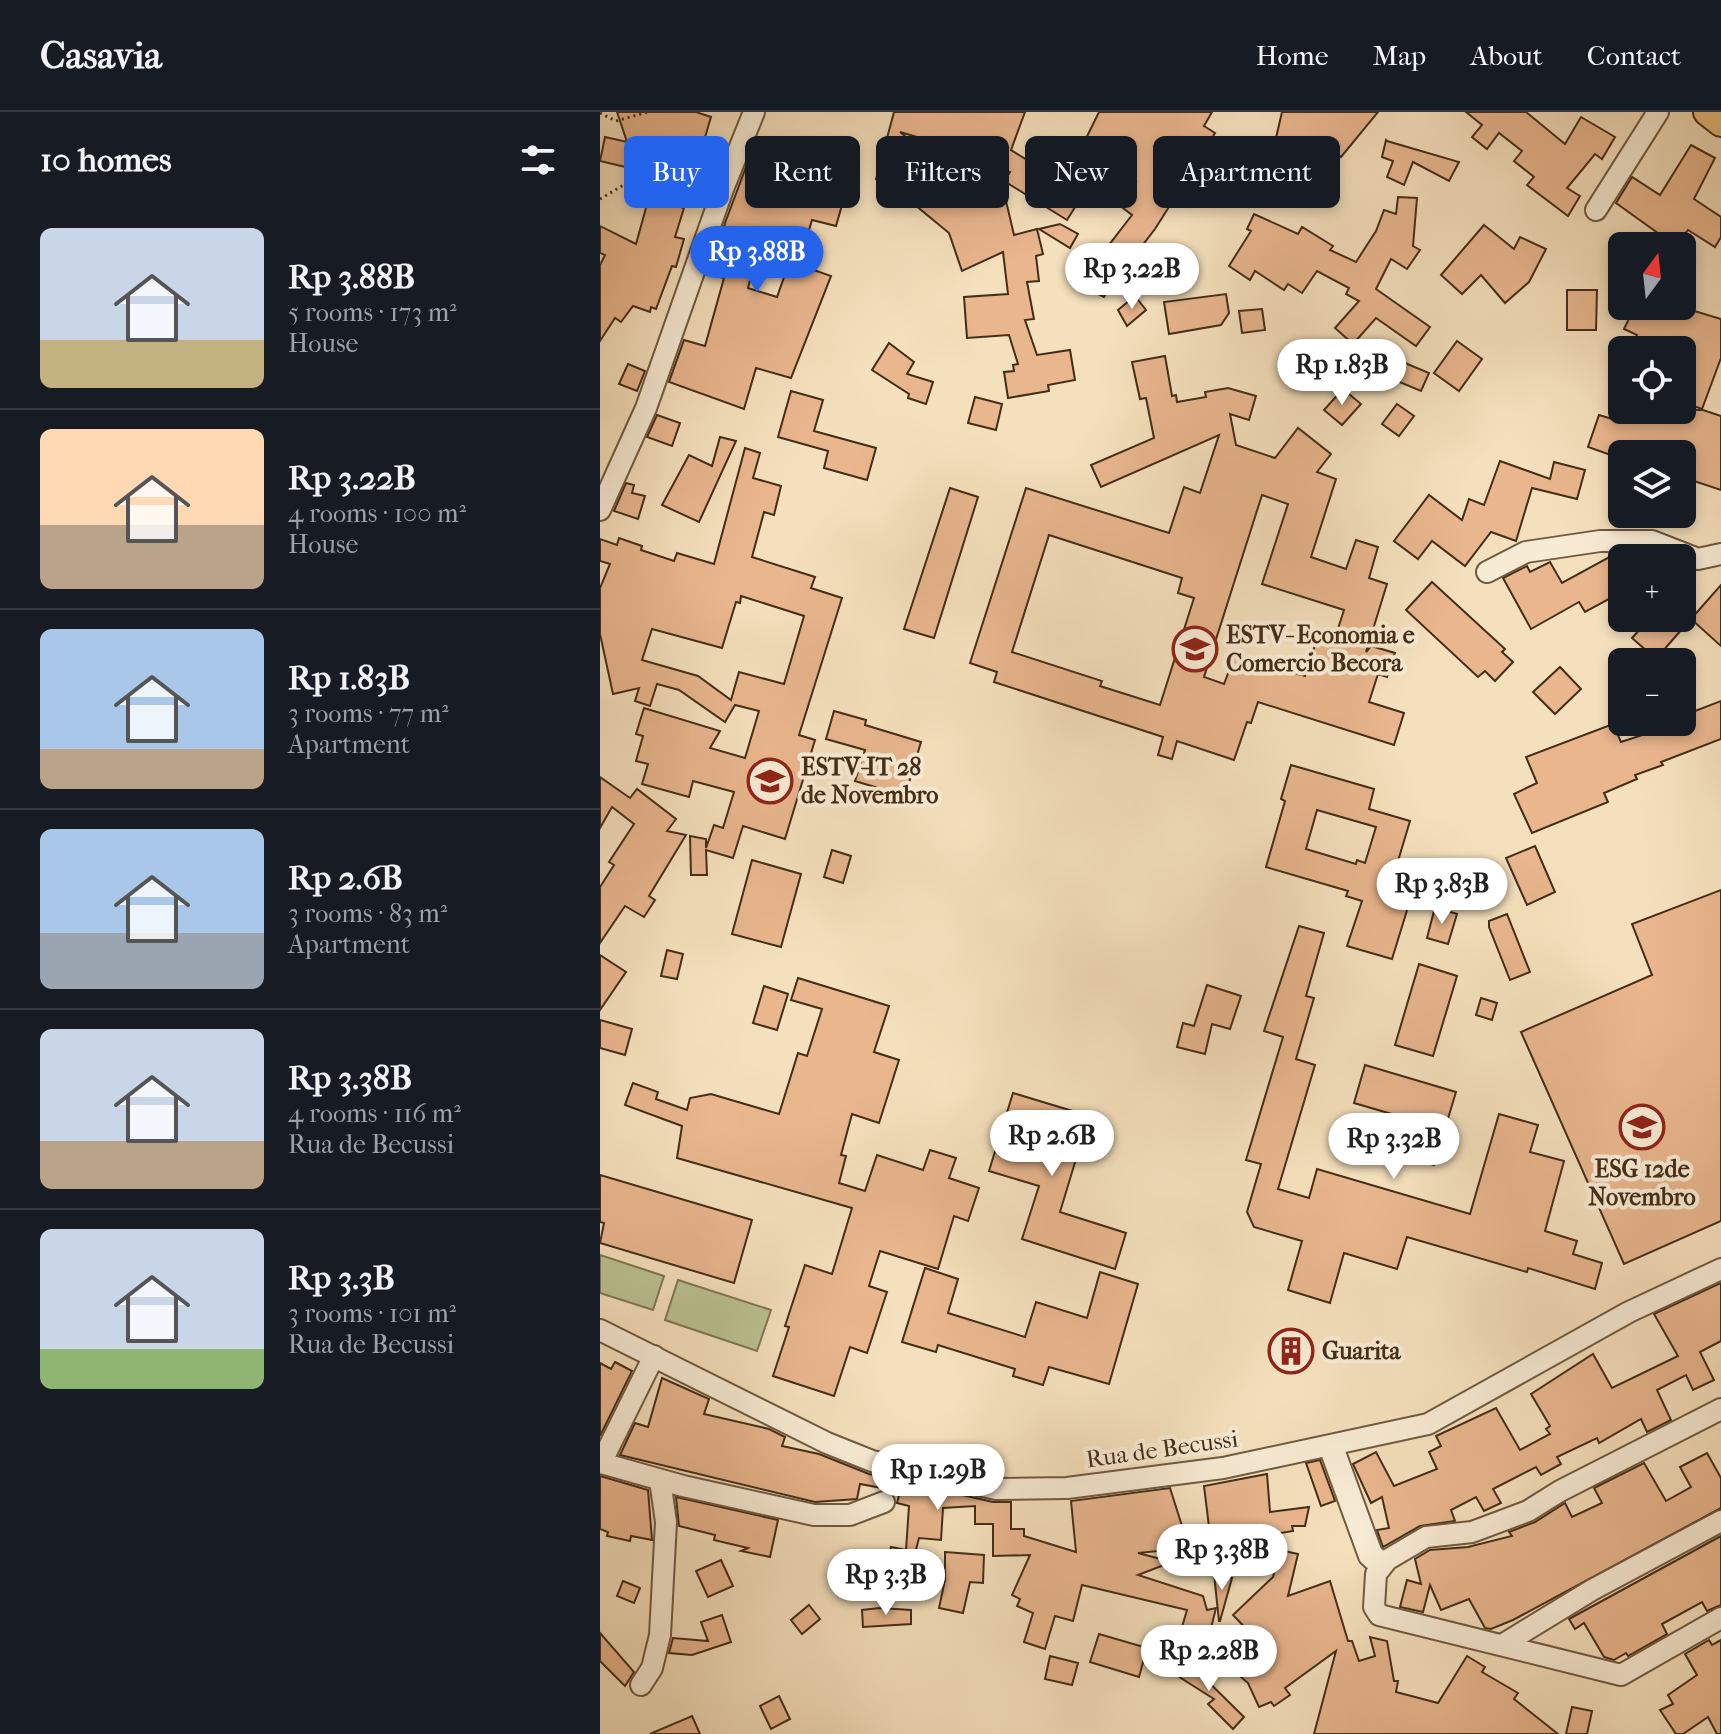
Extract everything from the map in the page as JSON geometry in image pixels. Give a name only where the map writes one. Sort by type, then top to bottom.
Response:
[{"type":"main road","points":[[1707,112],[1721,123]]},
{"type":"street","points":[[729,175],[754,112]]},
{"type":"street","points":[[1596,210],[1658,112]]},
{"type":"street","points":[[600,510],[646,408],[716,208]]},
{"type":"street","points":[[1487,572],[1526,552],[1600,541],[1652,541],[1698,559],[1721,554]]},
{"type":"street","name":"Rua de Becussi","points":[[600,1330],[827,1443],[872,1461],[996,1489],[1067,1488],[1223,1468],[1428,1424],[1629,1312],[1721,1269]]},
{"type":"street","points":[[654,1356],[600,1463],[660,1480],[832,1517],[884,1502]]},
{"type":"street","points":[[1721,1409],[1528,1511],[1472,1532],[1426,1537],[1382,1566],[1376,1574],[1374,1607],[1379,1615],[1621,1675],[1721,1618]]},
{"type":"street","points":[[1333,1447],[1372,1554],[1382,1566],[1369,1556],[1330,1449],[1333,1447]]},
{"type":"street","points":[[641,1685],[652,1668],[660,1635],[666,1522],[660,1480]]},
{"type":"street","points":[[1502,1645],[1592,1590],[1721,1521]]},
{"type":"path","points":[[600,113],[616,121],[648,112]]},
{"type":"path","points":[[600,199],[624,185]]},
{"type":"green space","points":[[600,1255],[664,1276],[653,1310],[600,1293]]},
{"type":"green space","points":[[678,1280],[771,1310],[757,1351],[665,1320]]},
{"type":"building","points":[[617,112],[696,112],[711,117],[705,136],[625,136]]},
{"type":"building","points":[[894,112],[1025,112],[1011,150],[1025,159],[1025,194],[1009,184],[1009,136],[914,136],[900,132],[905,136],[888,136]]},
{"type":"building","points":[[1099,112],[1212,112],[1204,126],[1215,133],[1213,136],[1153,136],[1153,208],[1168,208],[1125,268],[1121,265],[1104,297],[1082,286],[1092,267],[1132,215],[1123,208],[1137,208],[1137,136],[1087,136]]},
{"type":"building","points":[[1282,112],[1378,112],[1341,157],[1340,136],[1276,136]]},
{"type":"building","points":[[1466,112],[1526,112],[1565,144],[1581,117],[1615,137],[1602,159],[1595,154],[1567,188],[1580,196],[1568,216],[1527,185],[1534,177],[1514,161],[1522,151],[1499,133],[1487,149],[1472,137],[1482,125]]},
{"type":"building","points":[[605,137],[624,141],[624,167],[600,161]]},
{"type":"building","points":[[1386,140],[1459,162],[1449,181],[1413,162],[1404,185],[1387,177],[1393,161],[1382,157]]},
{"type":"building","points":[[1691,145],[1715,158],[1694,199],[1721,217],[1721,237],[1715,247],[1696,232],[1656,232],[1616,203],[1632,177],[1660,195]]},
{"type":"building","points":[[745,170],[745,208],[841,208],[836,226],[812,220],[804,247],[762,234],[748,288],[777,297],[792,255],[811,261],[808,268],[831,276],[791,378],[756,368],[744,409],[669,382],[684,340],[705,346],[724,278],[712,275],[725,223]]},
{"type":"building","points":[[1398,197],[1417,198],[1413,246],[1420,250],[1407,269],[1391,259],[1376,289],[1430,327],[1416,346],[1376,318],[1353,344],[1335,328],[1359,301],[1346,294],[1349,288],[1317,271],[1302,293],[1288,284],[1284,290],[1255,271],[1250,280],[1229,266],[1251,231],[1247,229],[1254,214],[1298,234],[1302,227],[1333,246],[1330,250],[1356,262],[1376,231],[1384,210],[1396,214]]},
{"type":"building","points":[[646,208],[684,208],[675,237],[684,239],[676,267],[672,266],[656,309],[651,307],[650,312],[633,306],[621,322],[615,318],[600,341],[600,265],[605,255],[600,253],[600,226],[636,244]]},
{"type":"building","points":[[919,208],[1008,208],[1014,235],[1037,229],[1043,254],[1036,256],[1039,281],[1027,282],[1034,319],[1025,320],[1037,355],[1070,350],[1075,380],[1048,385],[1049,391],[1008,398],[1004,372],[1014,371],[1013,365],[1018,364],[1009,335],[967,338],[964,297],[1008,294],[1003,252],[962,271],[949,233]]},
{"type":"building","points":[[1048,208],[1075,208],[1067,220]]},
{"type":"building","points":[[1060,224],[1078,234],[1070,248],[1039,229]]},
{"type":"building","points":[[1484,225],[1514,249],[1520,237],[1546,249],[1529,282],[1505,303],[1481,275],[1462,294],[1441,275]]},
{"type":"building","points":[[1567,290],[1597,290],[1596,330],[1567,330]]},
{"type":"building","points":[[1226,294],[1229,313],[1221,325],[1169,334],[1164,302]]},
{"type":"building","points":[[1135,296],[1146,310],[1127,326],[1118,310]]},
{"type":"building","points":[[1262,309],[1265,330],[1242,333],[1239,311]]},
{"type":"building","points":[[1696,311],[1721,319],[1721,358],[1702,409],[1696,407],[1696,336],[1637,336],[1624,329],[1628,320],[1696,320]]},
{"type":"building","points":[[1457,341],[1482,359],[1459,391],[1434,373]]},
{"type":"building","points":[[889,343],[914,362],[907,374],[933,382],[926,404],[908,398],[909,394],[872,370]]},
{"type":"building","points":[[1315,353],[1329,368],[1308,387],[1294,372]]},
{"type":"building","points":[[1165,356],[1172,396],[1176,395],[1177,402],[1206,397],[1205,392],[1228,388],[1256,396],[1249,420],[1230,414],[1236,445],[1275,458],[1298,428],[1331,454],[1317,472],[1336,479],[1311,557],[1346,569],[1356,540],[1378,547],[1369,578],[1387,584],[1366,652],[1371,646],[1395,653],[1387,677],[1378,674],[1369,702],[1404,713],[1394,745],[1258,702],[1251,723],[1247,722],[1234,760],[1177,741],[1172,759],[1158,755],[1163,737],[994,682],[997,672],[970,663],[1026,488],[1169,533],[1184,487],[1200,493],[1219,435],[1101,487],[1091,465],[1154,438],[1146,398],[1140,399],[1132,362]],"holes":[[[1262,495],[1288,504],[1262,584],[1344,610],[1333,644],[1317,639],[1305,676],[1235,655],[1224,684],[1204,677]],[[1049,535],[1182,578],[1178,593],[1194,598],[1160,705],[1100,686],[1102,681],[1012,652]]]},
{"type":"building","points":[[1405,363],[1429,373],[1421,391],[1397,381]]},
{"type":"building","points":[[628,364],[645,371],[637,391],[619,384]]},
{"type":"building","points":[[1343,389],[1361,404],[1342,425],[1324,410]]},
{"type":"building","points":[[791,391],[823,400],[814,431],[876,448],[867,480],[824,468],[828,451],[778,437]]},
{"type":"building","points":[[975,397],[1002,404],[996,430],[968,423]]},
{"type":"building","points":[[1397,404],[1414,416],[1399,436],[1382,424]]},
{"type":"building","points":[[1696,410],[1721,416],[1721,490],[1696,482],[1696,440],[1608,440],[1608,454],[1588,447],[1599,415],[1608,418],[1608,424],[1696,424]]},
{"type":"building","points":[[657,415],[680,423],[672,446],[647,437]]},
{"type":"building","points":[[720,437],[736,441],[699,522],[662,505],[689,455],[712,466]]},
{"type":"building","points":[[745,448],[760,453],[753,478],[781,486],[774,515],[764,512],[752,557],[815,577],[811,588],[842,598],[799,735],[815,740],[785,839],[743,826],[733,858],[706,850],[707,875],[691,875],[690,836],[706,839],[706,848],[714,825],[723,828],[734,792],[693,781],[689,797],[642,784],[648,764],[636,761],[643,736],[636,734],[644,708],[720,731],[710,748],[745,758],[759,711],[735,705],[725,722],[679,690],[657,684],[650,706],[635,701],[639,688],[613,694],[600,634],[600,588],[610,564],[600,561],[600,539],[617,545],[619,538],[642,546],[641,550],[674,561],[677,553],[714,564]],"holes":[[[741,596],[804,616],[784,684],[739,672],[731,700],[698,676],[642,660],[652,629],[722,648],[736,602],[740,603]]]},
{"type":"building","points":[[1500,461],[1550,479],[1554,462],[1585,470],[1577,499],[1532,488],[1516,541],[1491,532],[1465,566],[1432,541],[1418,559],[1394,541],[1429,495],[1462,520],[1469,499],[1484,505]]},
{"type":"building","points":[[626,483],[634,485],[632,493],[645,496],[638,519],[614,511]]},
{"type":"building","points":[[950,488],[978,497],[934,638],[904,629]]},
{"type":"building","points":[[1608,558],[1608,600],[1585,612],[1579,602],[1531,629],[1503,578],[1527,566],[1530,572],[1550,562],[1562,583]]},
{"type":"building","points":[[1432,582],[1505,649],[1502,652],[1513,662],[1495,681],[1485,671],[1478,677],[1406,610]]},
{"type":"building","points":[[1721,585],[1721,646],[1696,624],[1696,613]]},
{"type":"building","points":[[1637,632],[1679,632],[1666,648],[1643,648],[1632,638]]},
{"type":"building","points":[[1560,667],[1581,689],[1555,714],[1533,692]]},
{"type":"building","points":[[1721,701],[1721,739],[1661,762],[1663,765],[1635,775],[1637,779],[1604,793],[1608,802],[1532,833],[1514,794],[1537,783],[1526,757],[1608,726],[1608,736],[1618,736],[1621,742],[1639,736],[1696,736],[1696,711]]},
{"type":"building","points":[[834,711],[866,720],[865,725],[921,742],[905,796],[855,781],[865,750],[826,739]]},
{"type":"building","points":[[1291,765],[1374,789],[1369,809],[1410,821],[1395,871],[1417,878],[1392,959],[1347,946],[1362,901],[1346,896],[1348,891],[1266,867],[1285,801],[1281,799]],"holes":[[[1317,810],[1376,827],[1365,863],[1357,860],[1356,864],[1306,849]]]},
{"type":"building","points":[[600,777],[630,798],[637,789],[676,819],[667,831],[686,835],[649,896],[655,900],[644,917],[625,906],[600,943],[600,887],[614,865],[609,862],[634,824],[612,807],[600,828]]},
{"type":"building","points":[[1535,846],[1555,892],[1527,905],[1506,858]]},
{"type":"building","points":[[832,850],[851,856],[843,883],[824,877]]},
{"type":"building","points":[[752,860],[801,874],[781,947],[732,934]]},
{"type":"building","name":"ESG 12de Novembro","points":[[1721,890],[1721,1221],[1624,1264],[1521,1032],[1652,975],[1632,924]]},
{"type":"building","points":[[1435,907],[1457,914],[1448,944],[1427,938]]},
{"type":"building","points":[[1507,914],[1530,972],[1510,980],[1489,927],[1489,921]]},
{"type":"building","points":[[1299,926],[1324,933],[1306,996],[1314,998],[1296,1059],[1315,1065],[1278,1189],[1309,1198],[1317,1169],[1470,1214],[1499,1114],[1538,1125],[1530,1152],[1564,1161],[1545,1231],[1577,1241],[1573,1254],[1602,1263],[1595,1289],[1407,1237],[1397,1269],[1344,1253],[1330,1303],[1288,1290],[1302,1241],[1254,1227],[1247,1212],[1261,1164],[1246,1160],[1283,1037],[1264,1031]]},
{"type":"building","points":[[667,950],[683,954],[677,979],[661,976]]},
{"type":"building","points":[[600,955],[626,972],[600,1010]]},
{"type":"building","points":[[1419,964],[1457,976],[1433,1056],[1395,1045]]},
{"type":"building","points":[[798,978],[889,1006],[874,1052],[899,1060],[879,1123],[852,1114],[841,1155],[846,1156],[839,1183],[865,1191],[877,1155],[923,1170],[930,1150],[956,1158],[949,1178],[979,1188],[968,1221],[954,1216],[938,1269],[880,1251],[869,1286],[887,1292],[867,1353],[850,1347],[834,1396],[773,1376],[805,1265],[832,1274],[852,1208],[677,1158],[682,1126],[625,1105],[633,1083],[658,1092],[656,1099],[687,1110],[690,1098],[711,1094],[779,1114],[798,1053],[807,1056],[822,1009],[791,1000]]},
{"type":"building","points":[[1207,985],[1241,996],[1230,1029],[1212,1024],[1205,1054],[1177,1047],[1183,1023],[1194,1026]]},
{"type":"building","points":[[764,986],[788,994],[777,1030],[753,1023]]},
{"type":"building","points":[[1481,998],[1497,1003],[1492,1020],[1476,1015]]},
{"type":"building","points":[[600,1020],[632,1029],[625,1055],[600,1048]]},
{"type":"building","points":[[1365,1065],[1456,1092],[1434,1165],[1392,1152],[1402,1117],[1354,1103]]},
{"type":"building","points":[[1013,1093],[1089,1116],[1060,1212],[1126,1233],[1115,1269],[1022,1239],[1039,1186],[989,1171]]},
{"type":"building","points":[[600,1175],[752,1220],[734,1283],[600,1243],[604,1223],[600,1222]]},
{"type":"building","points":[[925,1268],[958,1279],[948,1313],[1025,1337],[1036,1302],[1087,1318],[1100,1272],[1138,1284],[1109,1384],[1049,1367],[1043,1385],[1013,1376],[1015,1369],[938,1345],[936,1352],[902,1342]]},
{"type":"building","points":[[1721,1283],[1721,1341],[1700,1352],[1714,1380],[1693,1390],[1686,1375],[1657,1390],[1671,1420],[1647,1432],[1641,1419],[1599,1443],[1597,1438],[1557,1457],[1561,1464],[1541,1475],[1536,1467],[1493,1489],[1501,1503],[1484,1511],[1476,1497],[1451,1510],[1455,1521],[1420,1526],[1383,1547],[1377,1530],[1389,1528],[1382,1497],[1371,1503],[1353,1464],[1376,1452],[1394,1486],[1437,1469],[1429,1452],[1441,1446],[1436,1436],[1496,1408],[1520,1450],[1550,1434],[1546,1429],[1550,1426],[1531,1394],[1593,1354],[1612,1388],[1678,1356],[1654,1314]]},
{"type":"building","points":[[615,1362],[632,1371],[600,1436],[600,1363],[611,1369]]},
{"type":"building","points":[[662,1378],[709,1399],[704,1414],[769,1429],[785,1437],[782,1446],[819,1454],[869,1474],[993,1502],[1011,1502],[1011,1529],[1024,1529],[1024,1536],[1076,1552],[1071,1501],[1170,1488],[1189,1548],[1138,1553],[1172,1562],[1138,1575],[1203,1596],[1207,1610],[1216,1608],[1208,1640],[1193,1636],[1182,1627],[1187,1610],[1082,1585],[1073,1621],[1055,1616],[1045,1649],[1024,1642],[1033,1613],[1017,1606],[1020,1599],[1012,1595],[1030,1555],[993,1556],[993,1524],[975,1524],[975,1506],[943,1508],[941,1540],[919,1538],[909,1577],[885,1571],[891,1547],[906,1550],[909,1506],[897,1503],[899,1495],[887,1489],[860,1484],[857,1499],[815,1502],[620,1455],[635,1423],[648,1427]]},
{"type":"building","points":[[1707,1453],[1721,1478],[1721,1508],[1513,1620],[1491,1629],[1485,1628],[1469,1599],[1441,1610],[1430,1585],[1423,1612],[1400,1607],[1407,1580],[1421,1584],[1415,1559],[1430,1550],[1468,1547],[1512,1536],[1509,1532],[1535,1522],[1565,1503],[1572,1517],[1602,1503],[1594,1488],[1644,1463],[1666,1501],[1691,1487],[1680,1467]]},
{"type":"building","points":[[1320,1460],[1335,1501],[1321,1506],[1306,1463]]},
{"type":"building","points":[[1267,1474],[1270,1512],[1309,1507],[1305,1526],[1292,1526],[1293,1531],[1268,1535],[1267,1528],[1236,1533],[1236,1539],[1211,1543],[1204,1486]]},
{"type":"building","points":[[600,1476],[648,1490],[652,1540],[631,1536],[630,1541],[607,1536],[608,1532],[600,1529]]},
{"type":"building","points":[[676,1497],[778,1520],[770,1557],[741,1551],[748,1548],[714,1540],[715,1535],[679,1526]]},
{"type":"building","points":[[1721,1536],[1721,1605],[1707,1611],[1702,1602],[1662,1624],[1667,1634],[1628,1656],[1626,1653],[1614,1660],[1604,1657],[1584,1623],[1575,1629],[1569,1619]]},
{"type":"building","points":[[1280,1550],[1298,1554],[1288,1596],[1330,1581],[1348,1641],[1352,1641],[1359,1661],[1375,1656],[1370,1637],[1387,1641],[1394,1681],[1398,1681],[1396,1692],[1438,1703],[1467,1656],[1485,1667],[1482,1672],[1518,1693],[1514,1699],[1558,1734],[1314,1734],[1336,1651],[1285,1688],[1290,1695],[1274,1706],[1271,1702],[1259,1707],[1248,1683],[1228,1666],[1254,1637],[1233,1615],[1273,1577]]},
{"type":"building","points":[[945,1552],[984,1555],[983,1583],[970,1582],[963,1613],[939,1608],[945,1580]]},
{"type":"building","points":[[721,1560],[733,1586],[708,1597],[696,1571]]},
{"type":"building","points":[[1214,1574],[1232,1578],[1220,1621],[1219,1621]]},
{"type":"building","points":[[623,1581],[640,1588],[634,1603],[617,1596]]},
{"type":"building","points":[[809,1605],[820,1619],[802,1634],[791,1620]]},
{"type":"building","points":[[862,1610],[911,1610],[911,1624],[863,1627]]},
{"type":"building","points":[[722,1615],[731,1642],[692,1655],[669,1653],[673,1638],[708,1641],[701,1622]]},
{"type":"building","points":[[600,1633],[634,1672],[625,1686],[600,1661]]},
{"type":"building","points":[[1099,1634],[1147,1648],[1139,1677],[1090,1662]]},
{"type":"building","points":[[1709,1640],[1712,1645],[1721,1640],[1721,1734],[1717,1734],[1708,1717],[1683,1734],[1676,1734],[1660,1710],[1673,1704],[1668,1695],[1697,1675],[1685,1654]]},
{"type":"building","points":[[1050,1656],[1078,1663],[1072,1685],[1045,1679]]},
{"type":"building","points":[[1183,1657],[1244,1717],[1233,1729],[1208,1704],[1214,1699],[1173,1673]]},
{"type":"building","points":[[779,1696],[790,1719],[771,1729],[760,1706]]},
{"type":"building","points":[[1572,1707],[1592,1711],[1587,1734],[1566,1734]]},
{"type":"building","points":[[692,1716],[700,1734],[650,1734]]},
{"type":"place","name":"ESTV- Economia e Comercio Becora","points":[[1195,649]]},
{"type":"place","name":"ESTV-IT 28 de Novembro","points":[[770,781]]},
{"type":"place","name":"ESG 12de Novembro","points":[[1642,1127]]},
{"type":"place","name":"Guarita","points":[[1291,1351]]}]
